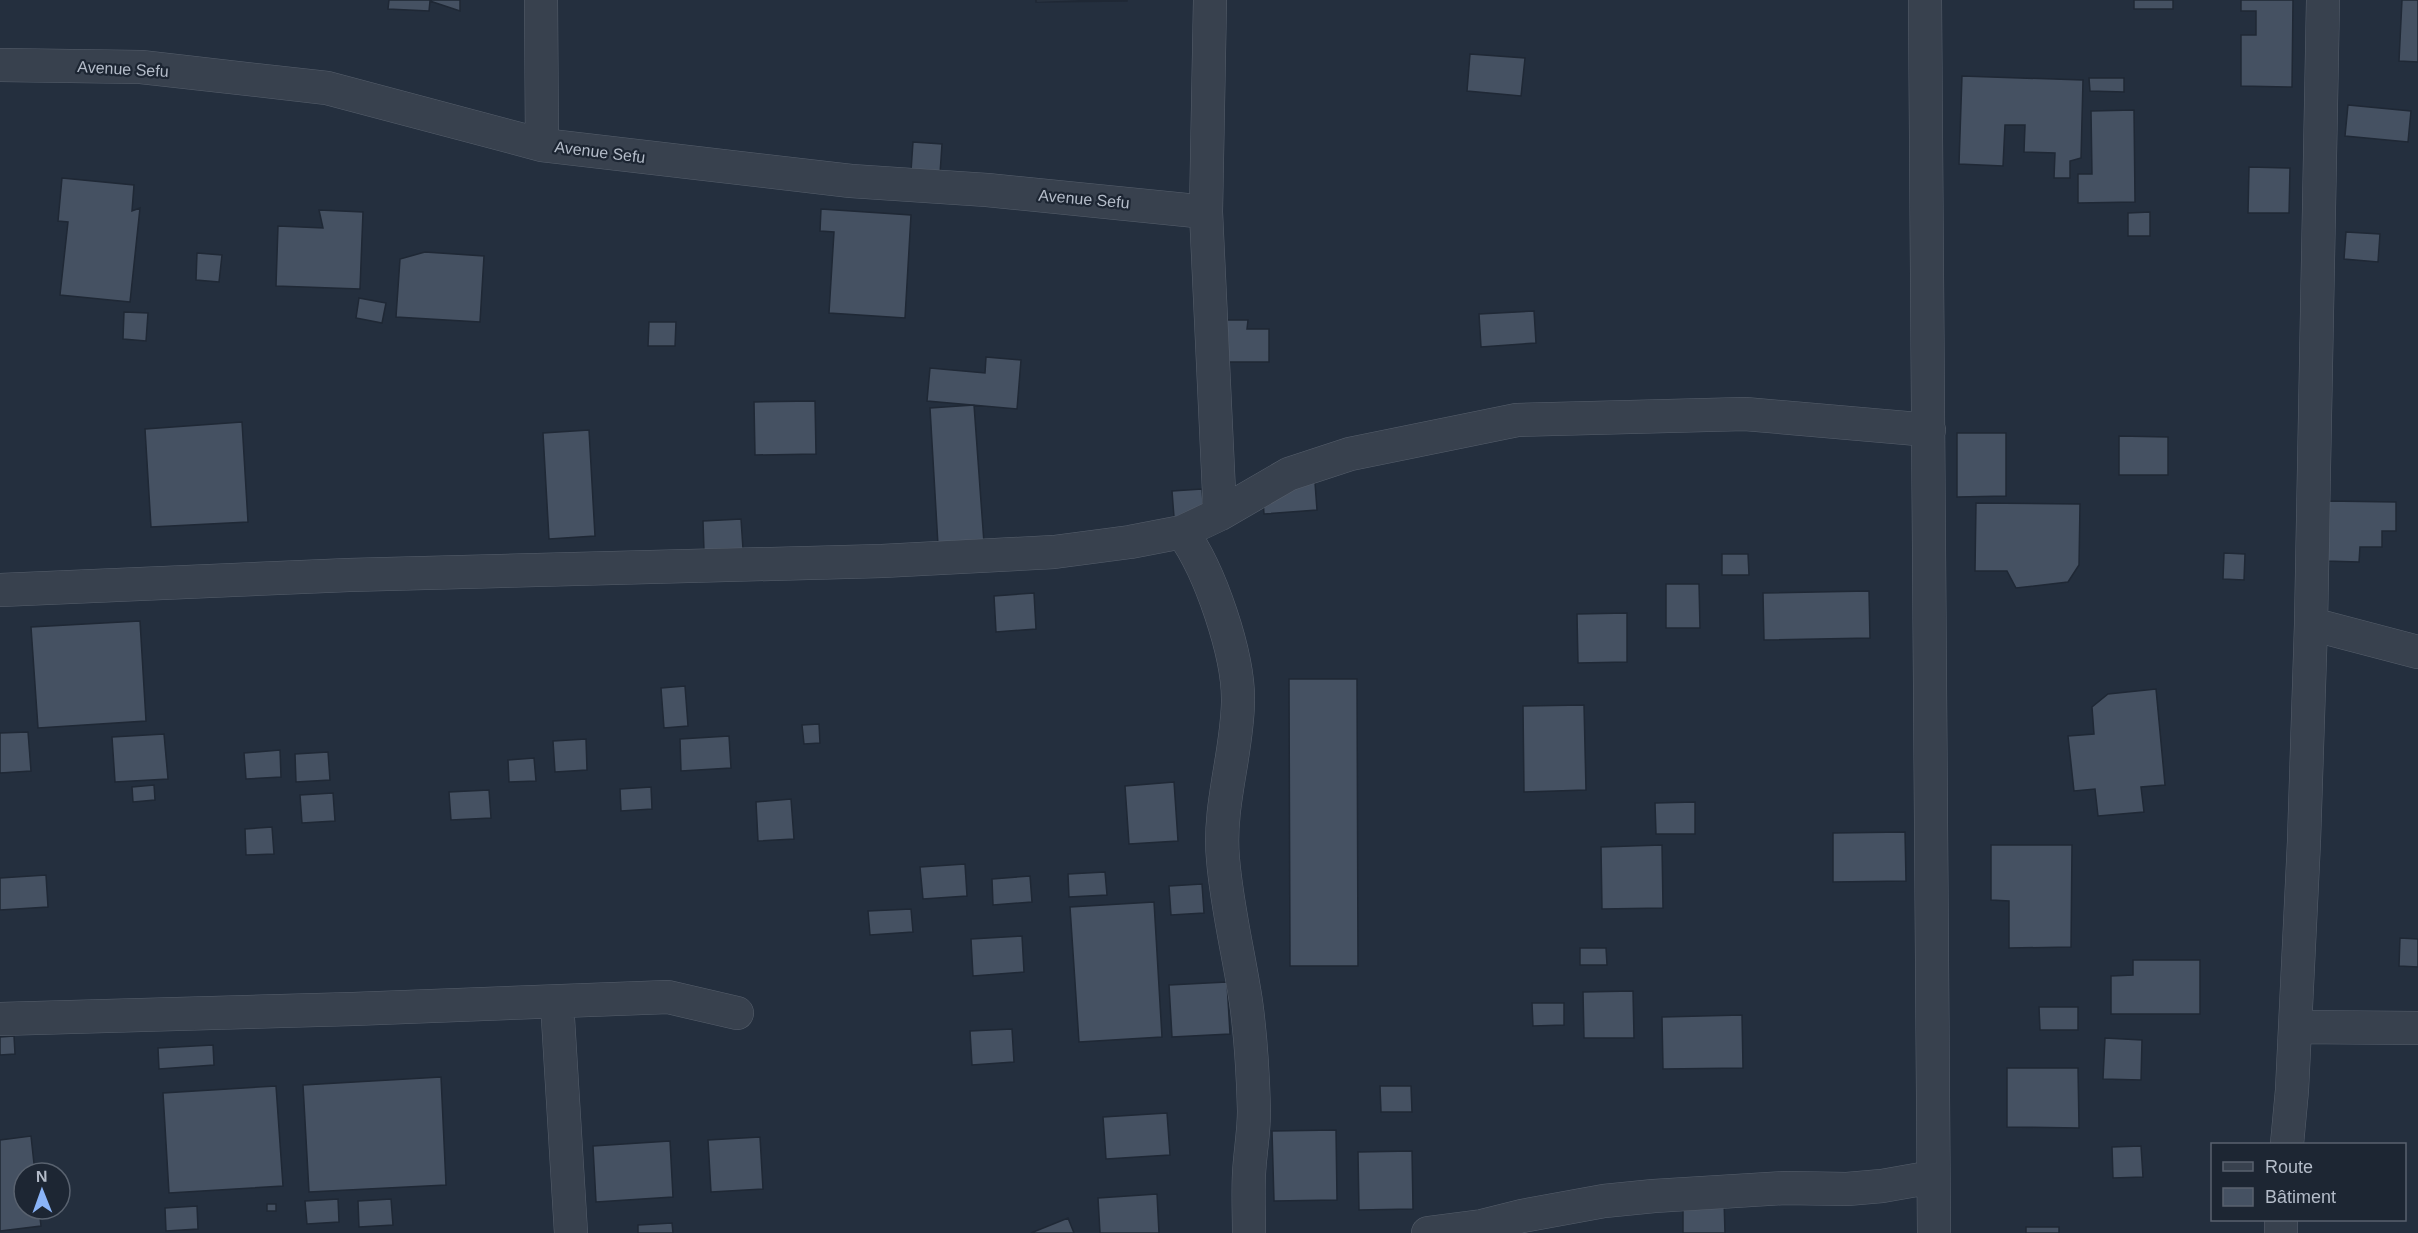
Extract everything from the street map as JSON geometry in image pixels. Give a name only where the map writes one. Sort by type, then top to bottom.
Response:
[{"type":"street","points":[[541,0],[542,145]]},
{"type":"street","points":[[1210,0],[1206,212],[1220,514]]},
{"type":"street","points":[[1925,0],[1934,1233]]},
{"type":"street","points":[[2287,1143],[2295,1027],[2311,624],[2323,0]]},
{"type":"street","name":"Avenue Sefu","points":[[0,65],[141,67],[327,88],[542,145],[851,181],[1020,193],[1206,212]]},
{"type":"street","points":[[0,590],[349,575],[882,561],[1054,552],[1130,542],[1182,532],[1220,514],[1289,474],[1350,454],[1517,420],[1745,414],[1929,430]]},
{"type":"street","points":[[1182,532],[1206,572],[1227,635],[1238,701],[1223,812],[1222,857],[1229,912],[1246,1003],[1251,1057],[1254,1112],[1249,1174],[1249,1233]]},
{"type":"street","points":[[2311,624],[2418,652]]},
{"type":"street","points":[[0,1018],[668,997],[737,1013]]},
{"type":"street","points":[[557,1002],[571,1233]]},
{"type":"street","points":[[2295,1027],[2418,1028]]},
{"type":"street","points":[[1428,1233],[1482,1226],[1586,1204],[1654,1196],[1785,1188],[1846,1189],[1882,1186],[1932,1177]]},
{"type":"building","points":[[389,0],[460,0],[460,11],[430,1],[429,11],[388,9]]},
{"type":"building","points":[[1036,0],[1127,0],[1127,1],[1036,2]]},
{"type":"building","points":[[2134,0],[2173,0],[2173,9],[2134,9]]},
{"type":"building","points":[[2241,0],[2293,0],[2292,87],[2241,86],[2241,35],[2256,35],[2256,11],[2241,11]]},
{"type":"building","points":[[2402,0],[2418,0],[2418,62],[2399,61]]},
{"type":"building","points":[[1470,54],[1525,58],[1521,96],[1467,91]]},
{"type":"building","points":[[1962,76],[2083,80],[2081,158],[2070,161],[2070,178],[2054,178],[2055,153],[2024,152],[2025,125],[2005,125],[2003,166],[1959,164]]},
{"type":"building","points":[[2089,78],[2124,78],[2124,92],[2090,91]]},
{"type":"building","points":[[2348,105],[2411,111],[2408,142],[2345,136]]},
{"type":"building","points":[[2134,110],[2135,202],[2078,203],[2078,174],[2092,174],[2091,111]]},
{"type":"building","points":[[913,142],[942,144],[940,174],[911,171]]},
{"type":"building","points":[[2249,167],[2290,168],[2289,213],[2248,213]]},
{"type":"building","points":[[62,178],[134,185],[132,211],[140,208],[130,302],[60,295],[68,222],[58,221]]},
{"type":"building","points":[[821,209],[911,215],[905,318],[829,313],[834,232],[820,231]]},
{"type":"building","points":[[319,210],[363,212],[360,289],[276,286],[278,226],[323,228]]},
{"type":"building","points":[[2150,212],[2150,236],[2128,236],[2128,213]]},
{"type":"building","points":[[2346,232],[2380,234],[2378,262],[2344,259]]},
{"type":"building","points":[[425,252],[484,256],[480,322],[396,317],[400,259]]},
{"type":"building","points":[[197,253],[222,255],[219,282],[196,280]]},
{"type":"building","points":[[359,298],[386,303],[382,323],[356,318]]},
{"type":"building","points":[[1534,311],[1536,343],[1481,347],[1479,314]]},
{"type":"building","points":[[124,312],[148,313],[146,341],[123,339]]},
{"type":"building","points":[[1221,320],[1248,320],[1247,329],[1269,329],[1269,362],[1221,362]]},
{"type":"building","points":[[649,322],[676,322],[675,346],[648,346]]},
{"type":"building","points":[[986,357],[1021,360],[1017,409],[927,401],[930,368],[985,373]]},
{"type":"building","points":[[815,401],[816,454],[755,455],[754,402]]},
{"type":"building","points":[[974,405],[984,543],[938,545],[930,408]]},
{"type":"building","points":[[242,422],[248,522],[151,527],[145,429]]},
{"type":"building","points":[[589,430],[595,536],[549,539],[543,433]]},
{"type":"building","points":[[1957,433],[2006,433],[2006,496],[1957,497]]},
{"type":"building","points":[[2119,436],[2168,437],[2168,475],[2119,475]]},
{"type":"building","points":[[1314,469],[1317,510],[1264,514],[1261,472]]},
{"type":"building","points":[[1202,489],[1204,515],[1174,517],[1172,491]]},
{"type":"building","points":[[2326,501],[2396,502],[2396,531],[2382,531],[2382,547],[2360,547],[2359,562],[2325,561]]},
{"type":"building","points":[[1976,503],[2080,504],[2079,565],[2068,582],[2016,588],[2007,571],[1975,571]]},
{"type":"building","points":[[741,519],[743,549],[704,551],[703,521]]},
{"type":"building","points":[[2224,553],[2245,554],[2244,580],[2223,579]]},
{"type":"building","points":[[1722,554],[1748,554],[1749,575],[1722,575]]},
{"type":"building","points":[[1666,584],[1699,584],[1700,628],[1666,628]]},
{"type":"building","points":[[1869,591],[1870,638],[1764,640],[1763,593]]},
{"type":"building","points":[[1034,593],[1036,629],[996,632],[994,596]]},
{"type":"building","points":[[1627,613],[1627,662],[1578,663],[1577,614]]},
{"type":"building","points":[[140,621],[146,721],[38,728],[31,627]]},
{"type":"building","points":[[1289,679],[1357,679],[1358,966],[1290,966]]},
{"type":"building","points":[[685,686],[688,726],[664,728],[661,688]]},
{"type":"building","points":[[2156,689],[2165,785],[2141,787],[2144,812],[2098,816],[2095,789],[2074,791],[2068,736],[2094,734],[2092,707],[2108,694]]},
{"type":"building","points":[[1584,705],[1586,790],[1524,792],[1523,706]]},
{"type":"building","points":[[819,724],[820,743],[804,744],[802,725]]},
{"type":"building","points":[[28,732],[31,771],[0,773],[0,733]]},
{"type":"building","points":[[164,734],[168,779],[115,782],[112,737]]},
{"type":"building","points":[[729,736],[731,768],[681,771],[680,739]]},
{"type":"building","points":[[586,739],[587,770],[555,772],[553,741]]},
{"type":"building","points":[[280,750],[281,777],[246,779],[244,753]]},
{"type":"building","points":[[328,752],[330,780],[296,782],[295,754]]},
{"type":"building","points":[[534,758],[536,781],[509,782],[508,760]]},
{"type":"building","points":[[1174,782],[1178,841],[1129,844],[1125,786]]},
{"type":"building","points":[[154,785],[155,800],[133,802],[132,787]]},
{"type":"building","points":[[651,787],[652,809],[621,811],[620,789]]},
{"type":"building","points":[[489,790],[491,818],[451,820],[449,792]]},
{"type":"building","points":[[333,793],[335,821],[302,823],[300,795]]},
{"type":"building","points":[[791,799],[794,839],[758,841],[756,802]]},
{"type":"building","points":[[1695,802],[1695,834],[1656,834],[1655,803]]},
{"type":"building","points":[[272,827],[274,854],[246,855],[245,829]]},
{"type":"building","points":[[1905,832],[1906,881],[1833,882],[1833,833]]},
{"type":"building","points":[[1662,845],[1663,908],[1602,909],[1601,847]]},
{"type":"building","points":[[1991,845],[2072,845],[2071,947],[2009,948],[2009,901],[1991,900]]},
{"type":"building","points":[[965,864],[967,896],[923,899],[920,867]]},
{"type":"building","points":[[1105,872],[1107,895],[1069,897],[1068,874]]},
{"type":"building","points":[[46,875],[48,907],[0,910],[0,878]]},
{"type":"building","points":[[1030,876],[1032,902],[993,905],[992,879]]},
{"type":"building","points":[[1202,884],[1204,913],[1171,915],[1169,886]]},
{"type":"building","points":[[1154,902],[1162,1037],[1079,1042],[1070,907]]},
{"type":"building","points":[[911,909],[913,932],[870,935],[868,911]]},
{"type":"building","points":[[1022,936],[1024,972],[973,976],[971,939]]},
{"type":"building","points":[[2400,938],[2418,939],[2418,967],[2399,966]]},
{"type":"building","points":[[1580,948],[1606,948],[1607,965],[1580,965]]},
{"type":"building","points":[[2133,960],[2200,960],[2200,1014],[2111,1014],[2111,976],[2133,975]]},
{"type":"building","points":[[1227,982],[1230,1034],[1172,1037],[1169,985]]},
{"type":"building","points":[[1633,991],[1634,1038],[1584,1038],[1583,992]]},
{"type":"building","points":[[1532,1003],[1564,1003],[1564,1025],[1533,1026]]},
{"type":"building","points":[[2039,1007],[2078,1007],[2078,1030],[2040,1030]]},
{"type":"building","points":[[1742,1015],[1743,1068],[1663,1069],[1662,1017]]},
{"type":"building","points":[[1012,1029],[1014,1062],[972,1065],[970,1031]]},
{"type":"building","points":[[14,1036],[15,1054],[0,1055],[0,1037]]},
{"type":"building","points":[[2105,1038],[2142,1040],[2141,1080],[2103,1079]]},
{"type":"building","points":[[213,1045],[214,1065],[159,1069],[158,1048]]},
{"type":"building","points":[[2007,1068],[2078,1068],[2079,1128],[2007,1127]]},
{"type":"building","points":[[441,1077],[446,1185],[309,1192],[303,1085]]},
{"type":"building","points":[[276,1086],[283,1186],[169,1193],[163,1093]]},
{"type":"building","points":[[1380,1086],[1411,1086],[1412,1112],[1381,1112]]},
{"type":"building","points":[[1167,1113],[1170,1155],[1106,1159],[1103,1117]]},
{"type":"building","points":[[1336,1130],[1337,1200],[1274,1201],[1272,1131]]},
{"type":"building","points":[[31,1136],[34,1161],[12,1161],[12,1221],[40,1221],[41,1226],[0,1231],[0,1140]]},
{"type":"building","points":[[760,1137],[763,1189],[711,1192],[708,1140]]},
{"type":"building","points":[[670,1141],[673,1197],[596,1202],[593,1146]]},
{"type":"building","points":[[2141,1146],[2143,1177],[2113,1178],[2112,1147]]},
{"type":"building","points":[[1412,1151],[1413,1209],[1359,1210],[1358,1152]]},
{"type":"building","points":[[1157,1194],[1159,1233],[1100,1233],[1098,1198]]},
{"type":"building","points":[[338,1199],[339,1222],[307,1224],[305,1201]]},
{"type":"building","points":[[391,1199],[393,1225],[359,1227],[358,1201]]},
{"type":"building","points":[[1724,1200],[1725,1233],[1683,1233],[1683,1201]]},
{"type":"building","points":[[267,1204],[276,1204],[276,1211],[267,1211]]},
{"type":"building","points":[[197,1206],[198,1229],[166,1231],[165,1208]]},
{"type":"building","points":[[1068,1218],[1074,1233],[1031,1233]]},
{"type":"building","points":[[672,1223],[673,1233],[638,1233],[638,1225]]},
{"type":"building","points":[[2026,1227],[2059,1227],[2059,1233],[2026,1233]]}]
